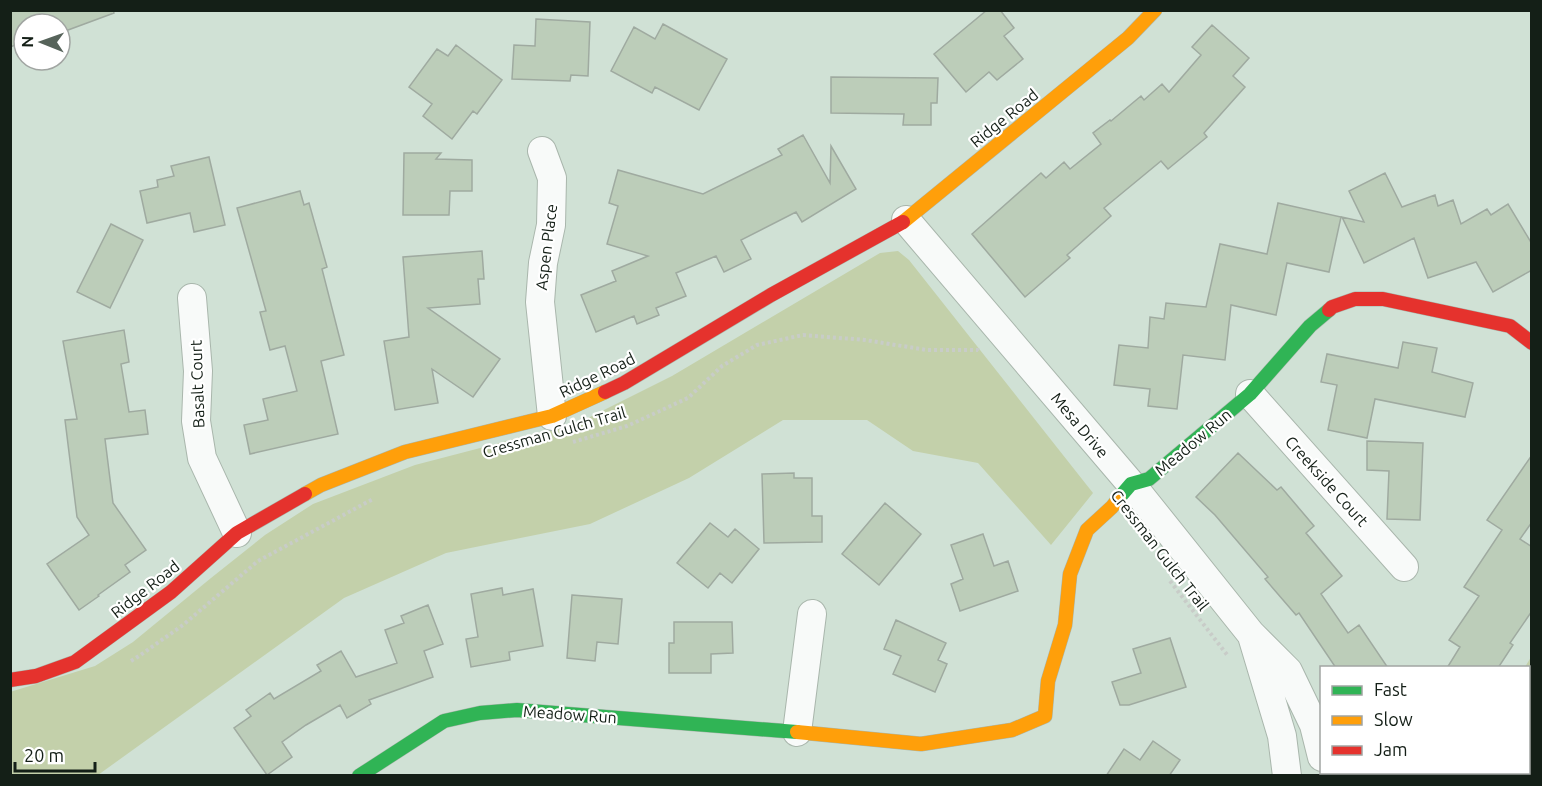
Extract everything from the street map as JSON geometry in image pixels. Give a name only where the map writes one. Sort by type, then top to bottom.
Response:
[{"type":"street","name":"Ridge Road","points":[[10,680],[36,676],[75,662],[171,592],[237,533],[321,485],[405,452],[552,416],[624,383],[771,295],[906,220],[1128,38],[1155,10]]},
{"type":"street","name":"Aspen Place","points":[[543,151],[552,178],[551,225],[543,263],[540,302],[552,416]]},
{"type":"street","name":"Mesa Drive","points":[[906,220],[1131,484],[1251,634],[1288,671],[1314,725],[1320,749]]},
{"type":"street","name":"Basalt Court","points":[[192,298],[198,371],[196,421],[202,458],[237,533]]},
{"type":"street","name":"Meadow Run","points":[[359,776],[444,721],[480,713],[517,710],[921,744],[1012,730],[1045,716],[1048,681],[1065,625],[1071,574],[1087,530],[1112,507],[1131,484],[1149,479],[1250,394],[1310,326],[1332,307],[1355,298],[1383,299],[1510,326],[1532,343]]},
{"type":"street","name":"Creekside Court","points":[[1250,394],[1404,567]]},
{"type":"street","points":[[797,732],[812,614]]},
{"type":"street","name":"Mesa Drive","points":[[1251,634],[1282,736],[1287,776]]},
{"type":"path","name":"Cressman Gulch Trail","points":[[563,444],[627,426],[688,398],[722,366],[757,345],[803,334],[865,340],[927,350],[978,350],[986,359]]},
{"type":"path","points":[[130,661],[183,624],[258,561],[382,494]]},
{"type":"path","name":"Cressman Gulch Trail","points":[[1170,580],[1233,662]]},
{"type":"green space","points":[[898,251],[909,260],[1093,493],[1051,545],[978,463],[913,451],[867,420],[783,420],[689,478],[590,524],[446,553],[344,598],[98,775],[11,775],[10,692],[95,666],[133,642],[265,535],[313,504],[415,465],[580,422],[672,376],[880,253]]},
{"type":"green space","points":[[1531,657],[1531,775],[1459,775],[1530,774],[1530,666],[1526,666]]},
{"type":"building","points":[[10,10],[113,10],[114,13],[72,29],[72,12],[12,12],[12,46],[10,47]]},
{"type":"building","points":[[987,10],[1000,10],[1014,28],[1004,36],[1023,59],[997,80],[989,72],[966,92],[934,54]]},
{"type":"building","points":[[536,19],[590,22],[588,76],[571,75],[570,81],[512,79],[514,45],[535,46]]},
{"type":"building","points":[[663,24],[727,59],[699,110],[655,87],[652,93],[611,71],[634,27],[655,39]]},
{"type":"building","points":[[1212,25],[1249,58],[1233,76],[1245,87],[1204,133],[1207,137],[1168,169],[1161,161],[1104,208],[1111,216],[1067,255],[1070,258],[1025,297],[972,234],[1041,173],[1046,178],[1064,162],[1070,169],[1101,144],[1093,133],[1141,96],[1144,100],[1162,84],[1169,92],[1201,55],[1192,47]]},
{"type":"building","points":[[456,45],[502,80],[477,114],[473,111],[452,139],[423,116],[432,104],[409,87],[437,49],[448,56]]},
{"type":"building","points":[[831,77],[938,78],[937,103],[931,103],[931,125],[903,125],[904,114],[831,113]]},
{"type":"building","points":[[803,135],[830,183],[831,146],[856,189],[802,222],[796,212],[741,240],[751,259],[724,272],[716,256],[676,273],[686,296],[656,308],[659,315],[637,324],[634,316],[596,332],[581,295],[616,281],[612,271],[648,256],[607,244],[618,206],[609,203],[618,170],[703,194],[782,155],[778,149]]},
{"type":"building","points":[[404,153],[441,153],[436,159],[472,160],[472,191],[450,191],[449,215],[403,215]]},
{"type":"building","points":[[209,157],[225,225],[194,232],[190,213],[147,223],[140,191],[158,187],[157,180],[174,176],[171,166]]},
{"type":"building","points":[[1385,173],[1402,207],[1435,195],[1438,206],[1453,200],[1461,224],[1487,209],[1491,215],[1508,204],[1532,244],[1532,270],[1493,292],[1476,262],[1428,278],[1414,238],[1364,263],[1342,217],[1364,222],[1349,191]]},
{"type":"building","points":[[300,191],[304,205],[309,203],[327,267],[322,269],[344,355],[321,361],[338,434],[250,454],[244,425],[268,420],[263,399],[297,391],[285,346],[270,350],[260,312],[266,311],[237,208]]},
{"type":"building","points":[[1278,203],[1341,217],[1329,272],[1287,263],[1276,315],[1231,305],[1225,360],[1183,355],[1177,409],[1148,406],[1150,389],[1114,385],[1119,345],[1148,348],[1150,317],[1164,319],[1166,303],[1206,307],[1220,244],[1267,254]]},
{"type":"building","points":[[111,224],[143,240],[110,308],[77,292]]},
{"type":"building","points":[[482,251],[484,279],[478,279],[480,304],[428,308],[500,359],[473,397],[432,369],[438,403],[395,410],[384,341],[409,337],[403,257]]},
{"type":"building","points":[[124,330],[129,362],[121,364],[129,412],[145,410],[148,434],[105,439],[113,503],[146,550],[125,565],[130,572],[79,610],[47,564],[89,535],[77,517],[65,420],[77,419],[63,341]]},
{"type":"building","points":[[1403,342],[1437,348],[1432,372],[1473,383],[1465,417],[1375,399],[1367,438],[1328,430],[1337,385],[1321,382],[1327,354],[1398,368]]},
{"type":"building","points":[[1367,441],[1423,443],[1420,520],[1387,519],[1389,471],[1367,470]]},
{"type":"building","points":[[1238,453],[1277,490],[1281,487],[1314,526],[1306,533],[1342,576],[1321,594],[1348,633],[1359,625],[1387,666],[1335,666],[1299,613],[1296,615],[1265,579],[1268,577],[1215,515],[1196,497]]},
{"type":"building","points":[[1532,455],[1532,522],[1520,539],[1532,547],[1532,611],[1510,643],[1513,645],[1499,666],[1448,666],[1460,647],[1449,640],[1479,596],[1464,587],[1502,530],[1487,520]]},
{"type":"building","points":[[794,473],[794,478],[812,478],[812,516],[822,516],[822,542],[764,543],[762,474]]},
{"type":"building","points":[[885,503],[921,534],[879,585],[842,554]]},
{"type":"building","points":[[710,523],[728,537],[735,529],[759,549],[732,583],[720,573],[708,588],[677,563]]},
{"type":"building","points":[[983,534],[994,566],[1008,561],[1018,591],[960,611],[951,584],[963,579],[951,545]]},
{"type":"building","points":[[502,588],[503,595],[533,589],[543,646],[509,652],[510,660],[471,667],[466,639],[478,637],[471,594]]},
{"type":"building","points":[[572,595],[622,599],[618,644],[597,642],[595,661],[567,658]]},
{"type":"building","points":[[428,605],[443,644],[424,651],[433,677],[369,700],[371,704],[347,718],[340,705],[306,725],[282,742],[292,757],[267,775],[234,728],[251,716],[246,710],[270,693],[274,699],[321,671],[317,665],[341,651],[356,677],[397,663],[385,630],[404,623],[401,616]]},
{"type":"building","points":[[896,620],[946,643],[938,660],[947,664],[935,692],[893,674],[901,656],[884,649]]},
{"type":"building","points":[[674,622],[732,622],[733,653],[711,654],[711,673],[669,673],[669,643],[674,643]]},
{"type":"building","points":[[1170,638],[1186,687],[1129,705],[1120,705],[1112,682],[1141,673],[1133,649]]},
{"type":"building","points":[[1153,741],[1180,760],[1169,776],[1106,776],[1124,749],[1140,760]]},
{"type":"traffic: fast","points":[[1119,498],[1131,484],[1149,479],[1250,394],[1310,326],[1329,310]]},
{"type":"traffic: fast","points":[[359,776],[444,721],[480,713],[517,710],[797,732]]},
{"type":"traffic: slow","points":[[903,222],[1128,38],[1155,10]]},
{"type":"traffic: slow","points":[[305,494],[321,485],[405,452],[552,416],[605,392]]},
{"type":"traffic: slow","points":[[797,732],[921,744],[1012,730],[1045,716],[1048,681],[1065,625],[1070,574],[1087,530],[1119,498]]},
{"type":"traffic: jam","points":[[605,392],[624,383],[771,295],[903,222]]},
{"type":"traffic: jam","points":[[1329,310],[1355,299],[1383,299],[1510,326],[1532,343]]},
{"type":"traffic: jam","points":[[10,680],[36,676],[75,662],[171,592],[237,533],[305,494]]}]
